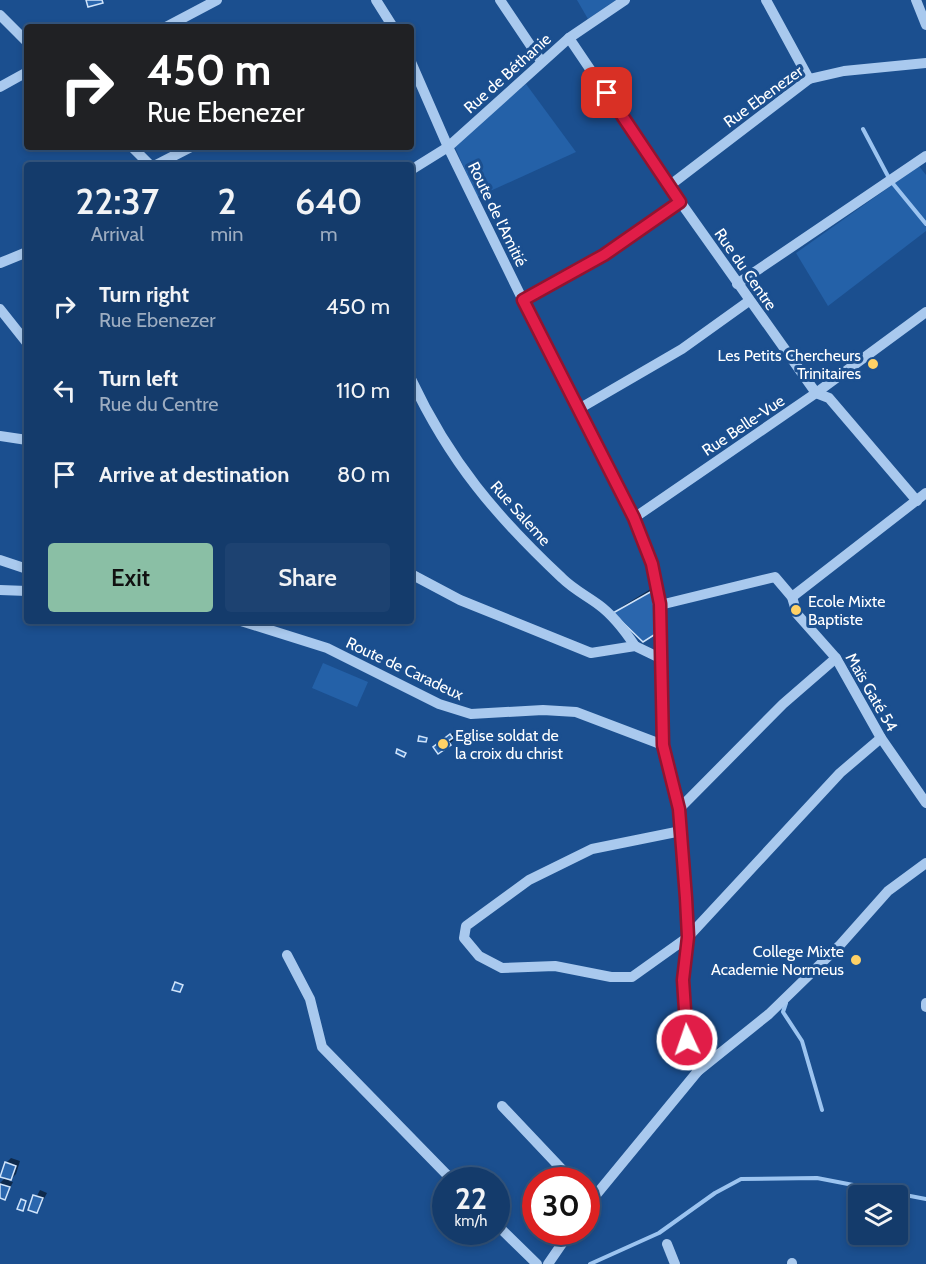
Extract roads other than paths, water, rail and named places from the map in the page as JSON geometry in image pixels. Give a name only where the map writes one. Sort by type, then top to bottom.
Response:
[{"type":"street","points":[[172,24],[217,0]]},
{"type":"street","points":[[376,0],[391,24]]},
{"type":"street","points":[[500,0],[542,62]]},
{"type":"street","name":"Rue de Béthanie","points":[[414,168],[448,147],[569,38],[625,0]]},
{"type":"street","points":[[765,0],[809,79]]},
{"type":"street","points":[[916,0],[926,25]]},
{"type":"street","points":[[0,15],[24,39]]},
{"type":"street","name":"Rue du Centre","points":[[569,38],[737,284],[816,393],[829,398],[917,501]]},
{"type":"street","name":"Rue Ebenezer","points":[[669,186],[809,79],[844,71],[926,63]]},
{"type":"street","name":"Route de l'Amitié","points":[[414,69],[448,147],[577,410],[634,518],[652,564],[660,604],[663,745],[679,809],[681,831],[688,937],[683,980],[687,1040],[698,1071]]},
{"type":"street","points":[[0,87],[24,74]]},
{"type":"street","points":[[135,150],[147,162]]},
{"type":"street","points":[[162,162],[185,150]]},
{"type":"street","points":[[737,284],[926,156]]},
{"type":"street","points":[[523,300],[604,255],[680,202]]},
{"type":"street","points":[[0,263],[24,253]]},
{"type":"street","points":[[577,410],[682,349],[749,301]]},
{"type":"street","points":[[0,309],[24,339]]},
{"type":"street","name":"Rue Belle-Vue","points":[[634,518],[816,393],[926,312]]},
{"type":"street","name":"Rue Saleme","points":[[414,384],[456,462],[505,523],[565,581],[601,606],[624,629],[635,646]]},
{"type":"street","points":[[0,436],[24,440]]},
{"type":"street","points":[[792,597],[926,493]]},
{"type":"street","points":[[0,560],[24,568]]},
{"type":"street","points":[[414,576],[460,600],[591,653],[635,646],[662,659]]},
{"type":"street","name":"Maïs Gaté 54","points":[[660,604],[775,577],[792,597],[797,614],[836,658],[881,738],[926,803]]},
{"type":"street","points":[[0,590],[24,591]]},
{"type":"street","name":"Route de Caradeux","points":[[251,624],[327,648],[439,704],[471,714],[543,710],[576,712],[663,745]]},
{"type":"street","points":[[679,809],[783,704],[836,658]]},
{"type":"street","points":[[681,831],[592,849],[529,880],[466,926],[464,938],[479,956],[502,968],[555,966],[611,977],[632,977],[688,937],[840,773],[881,738]]},
{"type":"street","points":[[600,1188],[698,1071],[769,1014],[840,945],[888,891],[926,863]]},
{"type":"street","points":[[287,955],[310,999],[321,1047],[439,1167]]},
{"type":"street","points":[[502,1106],[560,1167]]},
{"type":"street","points":[[510,1238],[537,1264]]},
{"type":"street","points":[[667,1244],[675,1264]]},
{"type":"street","points":[[549,1264],[561,1245]]},
{"type":"waterway","points":[[863,129],[890,180],[926,224]]},
{"type":"waterway","points":[[786,1003],[783,1012],[802,1041],[822,1110]]},
{"type":"waterway","points":[[590,1264],[659,1233],[715,1193],[741,1179],[817,1178],[926,1199]]},
{"type":"place","name":"Les Petits Chercheurs Trinitaires","points":[[873,364]]},
{"type":"place","name":"Ecole Mixte Baptiste","points":[[796,610]]},
{"type":"place","name":"Eglise soldat de la croix du christ","points":[[443,744]]},
{"type":"place","name":"College Mixte Academie Normeus","points":[[856,960]]}]
